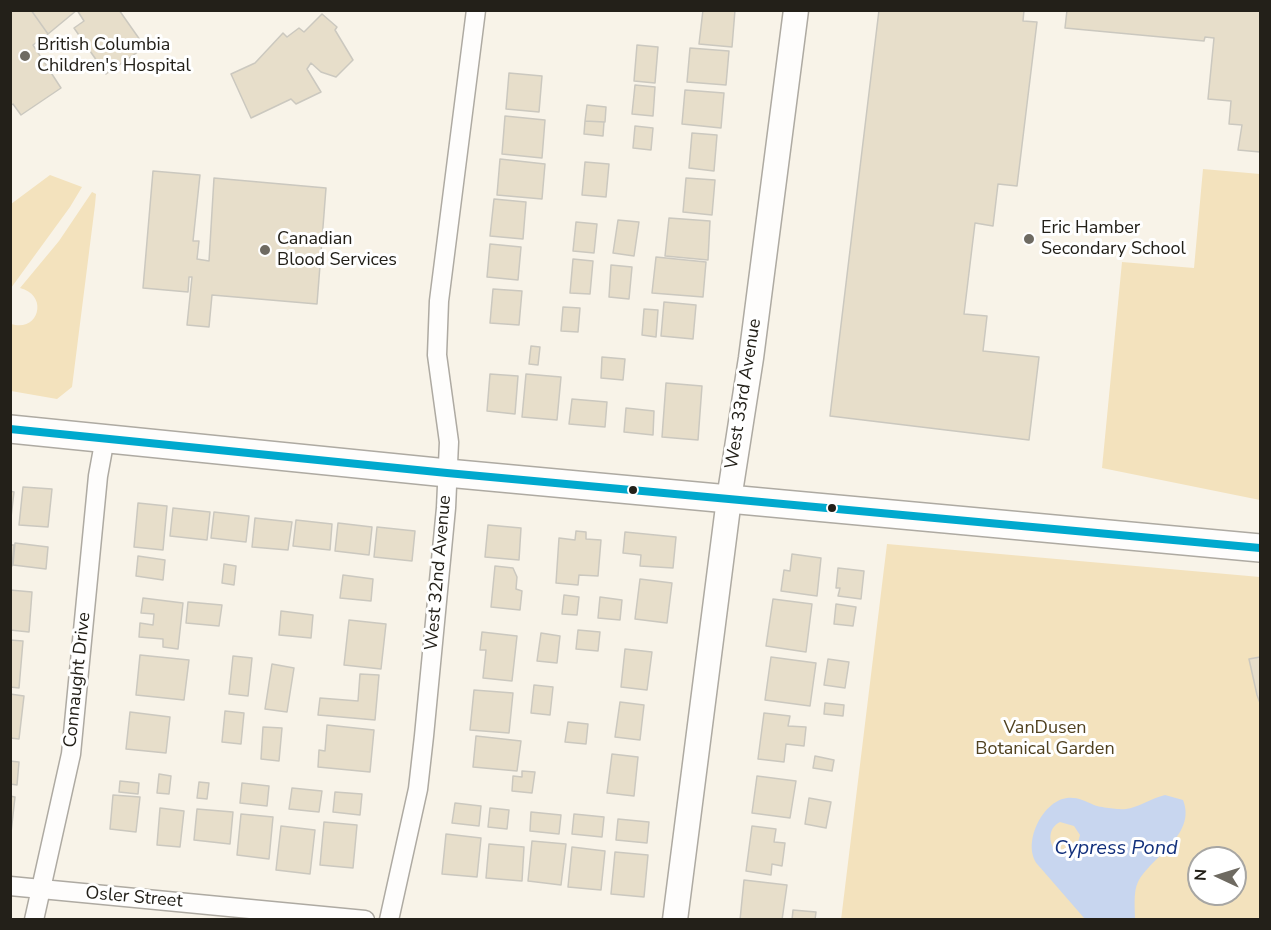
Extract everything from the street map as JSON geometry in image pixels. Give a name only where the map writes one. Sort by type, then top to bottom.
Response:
[{"type":"main road","points":[[10,429],[447,473],[1260,548]]},
{"type":"street","name":"West 32nd Avenue","points":[[389,920],[418,789],[440,565],[449,442],[437,355],[439,301],[476,10]]},
{"type":"street","name":"West 33rd Avenue","points":[[675,920],[729,499],[751,358],[796,10]]},
{"type":"street","name":"Connaught Drive","points":[[34,920],[71,754],[98,476],[105,438]]},
{"type":"street","name":"Osler Street","points":[[10,886],[365,920]]},
{"type":"green space","points":[[1203,169],[1260,174],[1260,500],[1102,468],[1122,262],[1194,268]]},
{"type":"green space","points":[[50,175],[82,187],[11,288],[11,204]]},
{"type":"green space","points":[[92,192],[96,194],[95,205],[72,387],[57,399],[11,391],[11,324],[28,323],[37,312],[35,298],[20,288],[59,241]]},
{"type":"green space","name":"VanDusen Botanical Garden","points":[[887,544],[1260,577],[1260,919],[841,920]]},
{"type":"water","name":"Cypress Pond","points":[[1165,795],[1183,800],[1186,813],[1184,824],[1171,845],[1138,882],[1135,895],[1135,919],[1085,919],[1033,857],[1033,836],[1042,815],[1058,801],[1067,798],[1078,799],[1100,807],[1123,809],[1135,807]],"holes":[[[1060,822],[1074,826],[1080,835],[1077,846],[1067,855],[1056,852],[1050,836],[1053,828]]]},
{"type":"building","name":"British Columbia Children's Hospital","points":[[10,10],[31,10],[48,34],[33,45],[61,88],[21,115],[13,104],[10,106]]},
{"type":"building","points":[[31,10],[77,10],[48,34]]},
{"type":"building","points":[[77,10],[119,10],[145,47],[106,74],[74,28],[84,21]]},
{"type":"building","points":[[703,10],[735,10],[732,47],[699,44]]},
{"type":"building","name":"Eric Hamber Secondary School","points":[[879,10],[1024,10],[1023,21],[1037,22],[1017,186],[998,184],[993,226],[975,223],[964,314],[987,316],[983,351],[1039,357],[1029,440],[830,416]]},
{"type":"building","points":[[1067,10],[1260,10],[1260,152],[1238,150],[1242,125],[1229,124],[1231,101],[1208,99],[1214,38],[1205,37],[1204,41],[1065,28]]},
{"type":"building","points":[[322,14],[337,27],[335,30],[353,60],[336,77],[321,72],[311,63],[307,69],[321,92],[296,104],[291,99],[251,118],[231,74],[255,63],[283,33],[287,37],[299,28],[304,32]]},
{"type":"building","points":[[637,45],[658,47],[655,83],[634,81]]},
{"type":"building","points":[[690,48],[729,51],[726,85],[687,82]]},
{"type":"building","points":[[509,73],[542,76],[539,112],[506,109]]},
{"type":"building","points":[[635,85],[655,87],[653,116],[632,114]]},
{"type":"building","points":[[685,90],[724,93],[721,128],[682,124]]},
{"type":"building","points":[[587,105],[606,107],[605,122],[585,121]]},
{"type":"building","points":[[505,116],[545,120],[542,158],[502,154]]},
{"type":"building","points":[[585,121],[604,122],[603,136],[584,134]]},
{"type":"building","points":[[635,126],[653,128],[651,150],[633,148]]},
{"type":"building","points":[[692,133],[717,135],[714,171],[689,168]]},
{"type":"building","points":[[500,159],[545,164],[542,199],[497,195]]},
{"type":"building","points":[[585,162],[609,164],[606,197],[582,195]]},
{"type":"building","name":"Canadian Blood Services","points":[[153,171],[200,175],[193,241],[199,241],[197,259],[209,261],[214,178],[326,188],[317,304],[212,295],[209,327],[187,325],[192,277],[189,277],[188,292],[143,288]]},
{"type":"building","points":[[686,178],[715,180],[712,215],[683,212]]},
{"type":"building","points":[[494,199],[526,202],[523,239],[490,236]]},
{"type":"building","points":[[669,218],[710,221],[708,260],[665,256]]},
{"type":"building","points":[[618,220],[639,222],[634,256],[613,253]]},
{"type":"building","points":[[576,222],[597,224],[594,253],[573,251]]},
{"type":"building","points":[[490,244],[521,247],[518,280],[487,277]]},
{"type":"building","points":[[656,257],[706,262],[703,297],[652,293]]},
{"type":"building","points":[[573,259],[593,261],[590,294],[570,293]]},
{"type":"building","points":[[611,265],[632,267],[629,299],[609,297]]},
{"type":"building","points":[[493,289],[522,291],[519,325],[490,323]]},
{"type":"building","points":[[664,302],[696,305],[693,339],[661,336]]},
{"type":"building","points":[[563,307],[580,308],[578,332],[561,331]]},
{"type":"building","points":[[644,309],[658,310],[656,337],[642,335]]},
{"type":"building","points":[[531,346],[540,347],[538,365],[529,364]]},
{"type":"building","points":[[602,357],[625,359],[623,380],[601,378]]},
{"type":"building","points":[[490,374],[518,376],[515,414],[487,411]]},
{"type":"building","points":[[526,374],[561,377],[557,420],[522,417]]},
{"type":"building","points":[[666,383],[702,386],[698,440],[662,437]]},
{"type":"building","points":[[572,399],[607,402],[605,427],[569,424]]},
{"type":"building","points":[[626,408],[654,411],[653,435],[624,432]]},
{"type":"building","points":[[23,487],[52,489],[48,527],[19,525]]},
{"type":"building","points":[[10,491],[14,492],[10,526]]},
{"type":"building","points":[[138,503],[167,506],[163,550],[134,547]]},
{"type":"building","points":[[173,508],[210,512],[207,540],[170,536]]},
{"type":"building","points":[[214,512],[249,516],[246,542],[211,538]]},
{"type":"building","points":[[255,518],[292,522],[288,550],[252,547]]},
{"type":"building","points":[[296,520],[332,524],[330,550],[293,546]]},
{"type":"building","points":[[338,523],[372,527],[369,555],[335,551]]},
{"type":"building","points":[[488,525],[521,528],[519,560],[485,557]]},
{"type":"building","points":[[377,527],[415,531],[412,561],[374,557]]},
{"type":"building","points":[[576,531],[586,532],[586,539],[601,540],[598,576],[579,575],[578,585],[556,583],[559,538],[575,540]]},
{"type":"building","points":[[625,532],[676,537],[673,568],[640,566],[641,555],[623,553]]},
{"type":"building","points":[[15,543],[48,547],[46,569],[13,565]]},
{"type":"building","points":[[10,545],[14,545],[12,566],[10,566]]},
{"type":"building","points":[[792,554],[821,558],[817,596],[781,591],[784,570],[790,571]]},
{"type":"building","points":[[138,556],[165,560],[163,580],[136,576]]},
{"type":"building","points":[[224,564],[236,566],[234,585],[222,583]]},
{"type":"building","points":[[495,566],[513,568],[517,577],[516,589],[522,591],[520,610],[491,607]]},
{"type":"building","points":[[838,568],[864,571],[861,599],[838,596],[840,588],[836,588]]},
{"type":"building","points":[[343,575],[373,579],[371,601],[340,598]]},
{"type":"building","points":[[640,579],[672,583],[667,623],[635,619]]},
{"type":"building","points":[[10,590],[32,592],[29,632],[10,630]]},
{"type":"building","points":[[564,595],[579,597],[577,615],[562,614]]},
{"type":"building","points":[[600,597],[622,600],[620,620],[598,618]]},
{"type":"building","points":[[143,598],[183,603],[178,649],[163,647],[163,639],[139,637],[140,623],[153,625],[154,614],[141,613]]},
{"type":"building","points":[[773,599],[812,604],[806,652],[766,646]]},
{"type":"building","points":[[188,602],[222,605],[219,626],[186,623]]},
{"type":"building","points":[[836,604],[856,607],[853,626],[834,624]]},
{"type":"building","points":[[281,611],[313,615],[311,638],[279,635]]},
{"type":"building","points":[[349,620],[386,624],[381,669],[344,665]]},
{"type":"building","points":[[578,630],[600,632],[598,651],[576,649]]},
{"type":"building","points":[[482,632],[517,636],[512,681],[483,678],[486,650],[480,650]]},
{"type":"building","points":[[541,633],[560,636],[557,663],[537,661]]},
{"type":"building","points":[[10,640],[23,641],[19,688],[10,687]]},
{"type":"building","points":[[625,649],[652,652],[647,690],[621,687]]},
{"type":"building","points":[[140,655],[189,660],[184,700],[136,695]]},
{"type":"building","points":[[233,656],[252,658],[248,696],[229,694]]},
{"type":"building","points":[[771,657],[816,663],[810,706],[765,700]]},
{"type":"building","points":[[1260,657],[1260,703],[1249,659]]},
{"type":"building","points":[[828,659],[849,662],[845,688],[824,685]]},
{"type":"building","points":[[272,664],[294,668],[287,712],[265,709]]},
{"type":"building","points":[[360,674],[379,675],[375,720],[318,715],[320,698],[358,701]]},
{"type":"building","points":[[534,685],[553,687],[550,715],[531,713]]},
{"type":"building","points":[[474,690],[513,693],[509,733],[470,730]]},
{"type":"building","points":[[10,694],[24,696],[19,739],[10,738]]},
{"type":"building","points":[[620,702],[644,705],[640,740],[615,737]]},
{"type":"building","points":[[825,703],[844,705],[843,716],[824,714]]},
{"type":"building","points":[[225,711],[244,713],[241,744],[222,742]]},
{"type":"building","points":[[130,712],[170,717],[166,753],[126,749]]},
{"type":"building","points":[[764,713],[790,716],[788,726],[806,727],[804,746],[786,744],[784,762],[758,759]]},
{"type":"building","points":[[568,722],[588,724],[586,744],[565,742]]},
{"type":"building","points":[[327,725],[374,730],[370,772],[318,767],[319,750],[325,751]]},
{"type":"building","points":[[263,727],[282,728],[279,761],[261,759]]},
{"type":"building","points":[[476,736],[521,741],[517,771],[473,767]]},
{"type":"building","points":[[612,754],[638,757],[634,796],[607,793]]},
{"type":"building","points":[[815,756],[834,760],[832,771],[813,768]]},
{"type":"building","points":[[10,761],[19,762],[17,785],[10,784]]},
{"type":"building","points":[[522,771],[535,772],[532,793],[512,791],[513,776],[522,777]]},
{"type":"building","points":[[159,774],[171,776],[169,794],[157,793]]},
{"type":"building","points":[[757,776],[796,781],[790,818],[752,813]]},
{"type":"building","points":[[120,781],[139,783],[138,794],[119,792]]},
{"type":"building","points":[[199,782],[209,783],[207,799],[197,798]]},
{"type":"building","points":[[242,783],[269,786],[267,806],[240,803]]},
{"type":"building","points":[[292,788],[322,791],[319,812],[289,809]]},
{"type":"building","points":[[335,792],[362,794],[360,815],[333,812]]},
{"type":"building","points":[[113,795],[140,797],[136,832],[110,829]]},
{"type":"building","points":[[10,796],[15,797],[10,842]]},
{"type":"building","points":[[809,798],[831,802],[826,828],[805,824]]},
{"type":"building","points":[[455,803],[481,806],[479,826],[452,823]]},
{"type":"building","points":[[160,808],[184,811],[180,847],[157,845]]},
{"type":"building","points":[[490,808],[509,810],[507,829],[488,827]]},
{"type":"building","points":[[197,809],[233,812],[230,844],[194,840]]},
{"type":"building","points":[[531,812],[561,815],[559,834],[530,831]]},
{"type":"building","points":[[241,814],[273,817],[269,859],[237,855]]},
{"type":"building","points":[[574,814],[604,817],[602,837],[572,834]]},
{"type":"building","points":[[618,819],[649,822],[647,843],[616,840]]},
{"type":"building","points":[[324,822],[357,825],[353,868],[320,865]]},
{"type":"building","points":[[281,826],[315,830],[310,874],[276,870]]},
{"type":"building","points":[[752,826],[776,829],[774,842],[785,843],[782,866],[772,864],[771,875],[746,871]]},
{"type":"building","points":[[446,834],[481,838],[477,877],[442,874]]},
{"type":"building","points":[[532,841],[566,844],[561,885],[528,881]]},
{"type":"building","points":[[489,844],[524,847],[522,881],[486,878]]},
{"type":"building","points":[[572,847],[605,851],[601,890],[568,887]]},
{"type":"building","points":[[615,852],[648,855],[644,897],[611,894]]},
{"type":"building","points":[[744,880],[787,885],[782,920],[740,920]]},
{"type":"building","points":[[793,910],[816,912],[815,920],[792,920]]},
{"type":"transit line","points":[[10,429],[447,473],[1260,548]]},
{"type":"place","name":"British Columbia Children's Hospital","points":[[25,56]]},
{"type":"place","name":"Eric Hamber Secondary School","points":[[1029,239]]},
{"type":"place","name":"Canadian Blood Services","points":[[265,250]]}]
